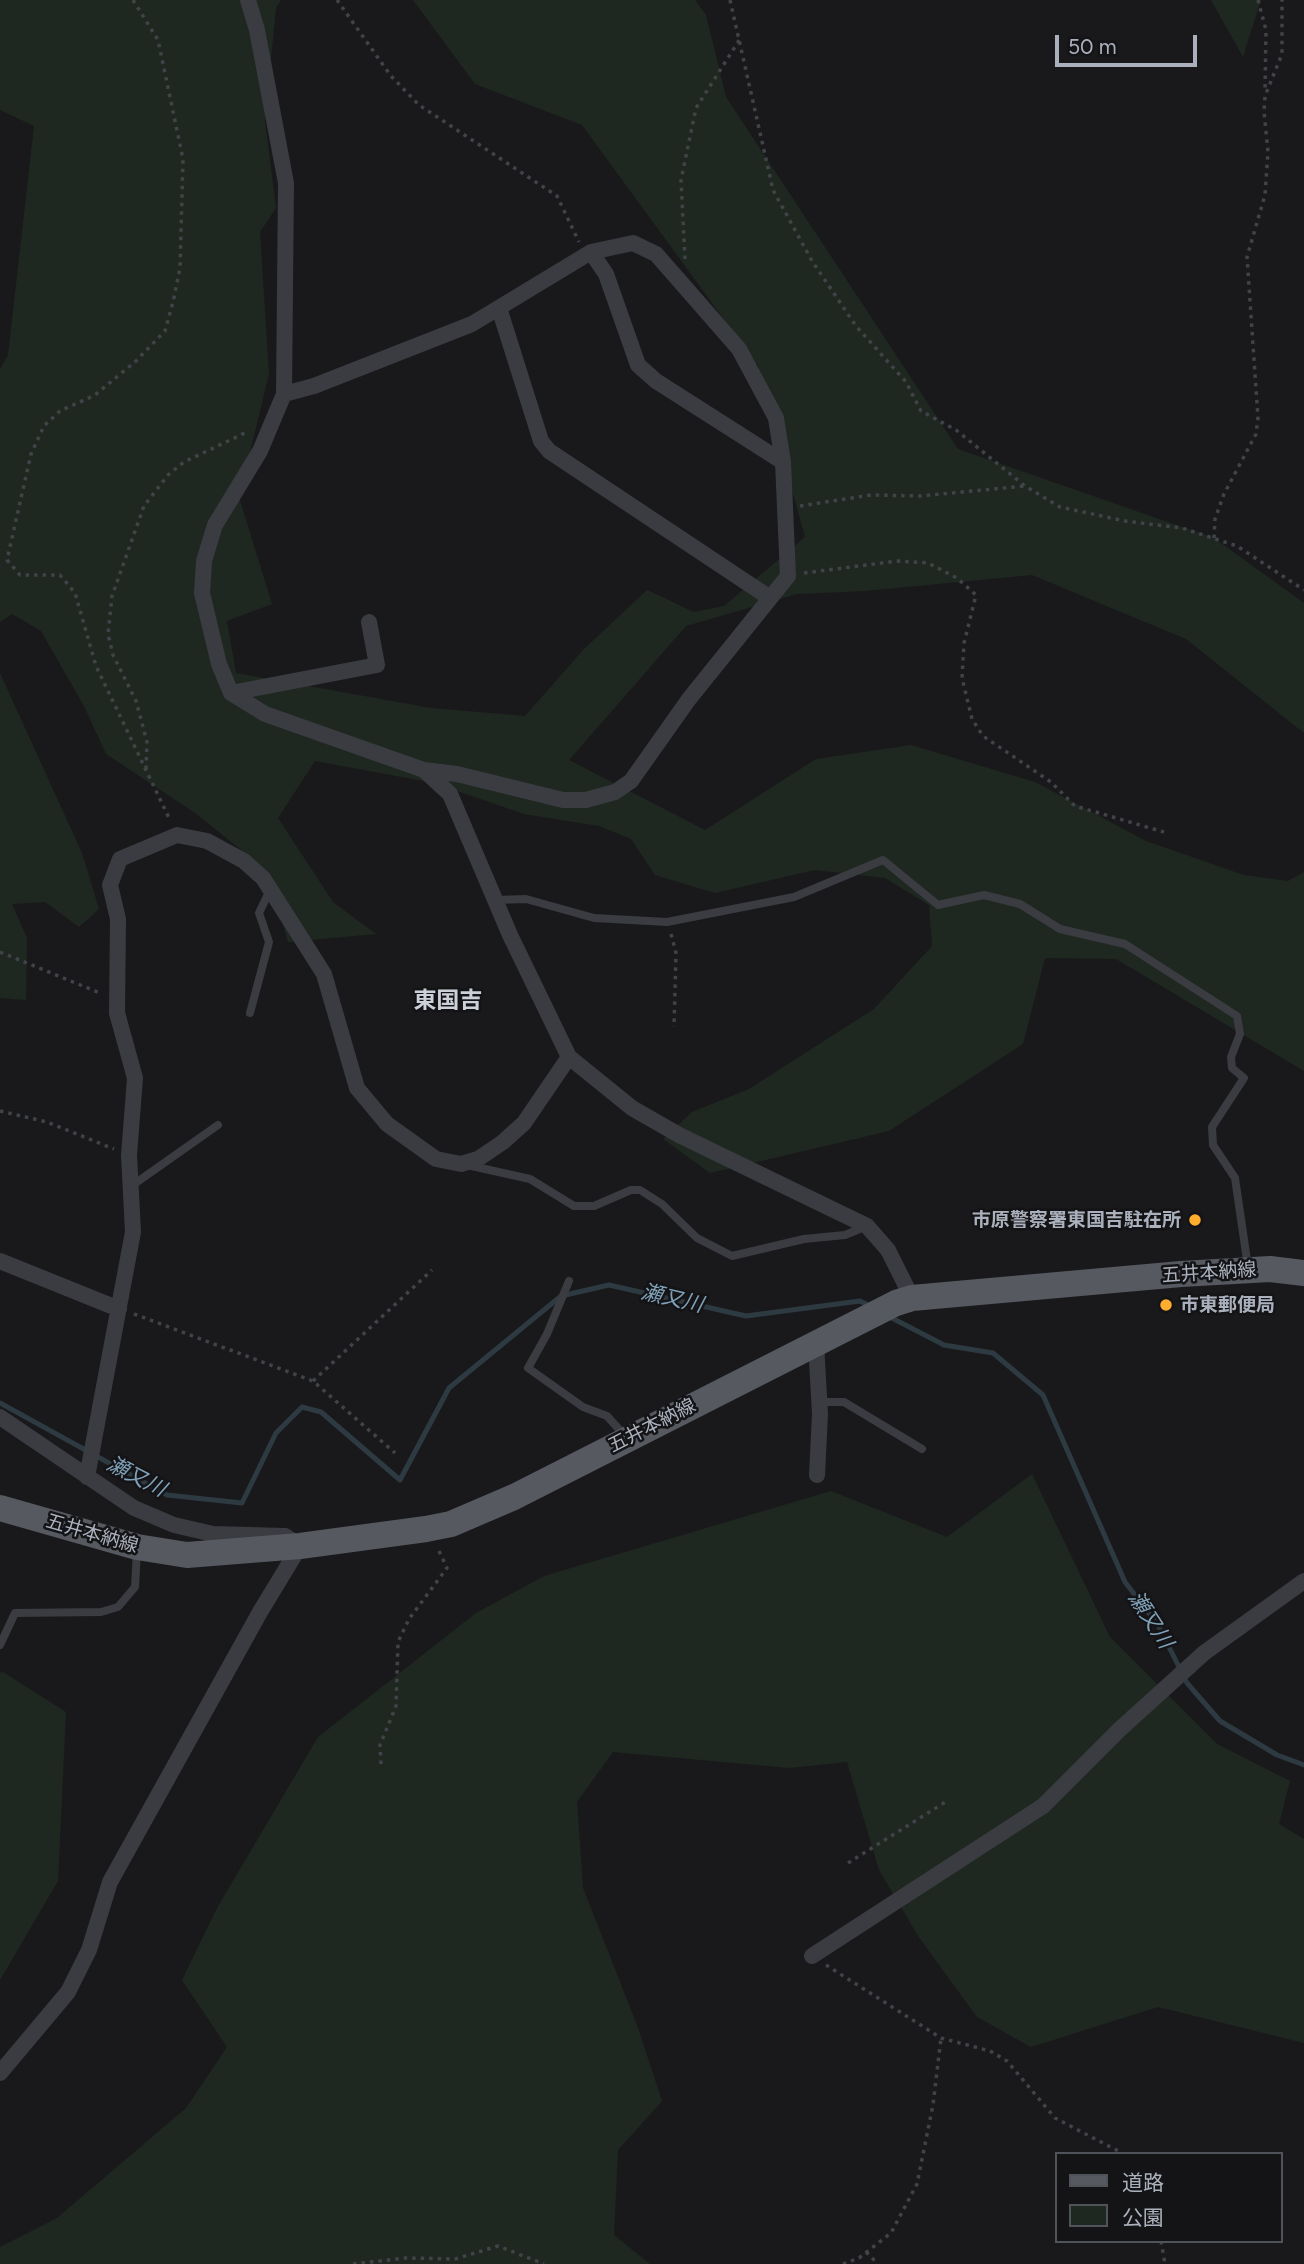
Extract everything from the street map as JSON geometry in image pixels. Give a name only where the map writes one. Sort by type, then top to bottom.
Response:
[{"type":"main road","name":"五井本納線","points":[[0,1508],[137,1547],[187,1555],[300,1546],[426,1529],[452,1524],[488,1510],[896,1303],[912,1298],[1248,1270],[1269,1269],[1304,1273]]},
{"type":"street","points":[[248,0],[257,30],[286,183],[284,394],[260,451],[215,525],[204,561],[202,593],[219,664],[231,692],[265,714],[424,770],[457,774],[562,800],[586,800],[615,792],[631,781],[689,699],[788,576],[783,462],[776,418],[739,349],[656,254],[633,243],[591,252],[472,324],[314,386],[284,394]]},
{"type":"street","points":[[591,252],[606,274],[638,365],[656,381],[783,462]]},
{"type":"street","points":[[499,308],[541,440],[549,451],[770,598]]},
{"type":"street","points":[[231,692],[377,665],[369,622]]},
{"type":"street","points":[[424,770],[450,794],[495,900],[569,1057],[632,1108],[679,1135],[867,1226],[888,1250],[912,1298]]},
{"type":"street","points":[[87,1477],[132,1232],[129,1154],[135,1078],[117,1013],[118,919],[110,886],[120,859],[177,835],[207,841],[244,861],[263,878],[324,974],[357,1088],[387,1124],[436,1159],[461,1164],[478,1159],[524,1123],[569,1057]]},
{"type":"street","points":[[0,1261],[119,1309]]},
{"type":"street","points":[[816,1343],[820,1402],[817,1475]]},
{"type":"street","points":[[0,1417],[134,1508],[174,1525],[214,1534],[285,1536],[300,1546],[260,1612],[110,1882],[89,1950],[68,1992],[0,2073]]},
{"type":"street","points":[[812,1956],[1043,1806],[1119,1730],[1204,1653],[1304,1581]]},
{"type":"lane","points":[[495,900],[526,899],[594,918],[667,922],[794,897],[883,860],[938,905],[984,895],[1020,904],[1060,929],[1125,944],[1237,1016],[1240,1034],[1231,1057],[1232,1068],[1244,1078],[1212,1128],[1213,1145],[1236,1178],[1248,1270]]},
{"type":"lane","points":[[250,1013],[269,942],[259,913],[270,890]]},
{"type":"lane","points":[[130,1188],[218,1125]]},
{"type":"lane","points":[[461,1164],[530,1179],[574,1206],[594,1206],[631,1190],[640,1190],[662,1204],[697,1238],[732,1256],[804,1239],[845,1235],[867,1226]]},
{"type":"lane","points":[[569,1281],[547,1334],[528,1368],[583,1407],[607,1416],[628,1439]]},
{"type":"lane","points":[[820,1402],[845,1402],[922,1449]]},
{"type":"lane","points":[[0,1644],[15,1613],[48,1610],[100,1612],[118,1607],[135,1587],[137,1547]]},
{"type":"path","points":[[133,0],[158,40],[183,159],[180,268],[173,302],[165,331],[136,360],[95,395],[60,411],[44,426],[31,454],[7,560],[20,575],[60,575],[75,593],[96,666],[177,835]]},
{"type":"path","points":[[337,0],[391,76],[419,104],[557,195],[580,244],[591,252]]},
{"type":"path","points":[[730,0],[773,190],[812,261],[856,326],[906,382],[921,411],[956,430],[1025,486],[1060,508],[1125,521],[1182,528],[1214,538],[1237,546],[1304,590]]},
{"type":"path","points":[[1214,538],[1215,519],[1224,494],[1256,434],[1258,418],[1247,257],[1265,195],[1266,30],[1258,0]]},
{"type":"path","points":[[1265,96],[1282,54],[1282,0]]},
{"type":"path","points":[[686,289],[681,180],[696,108],[740,39]]},
{"type":"path","points":[[146,771],[147,742],[136,701],[113,655],[108,634],[112,596],[144,506],[168,475],[184,462],[259,425]]},
{"type":"path","points":[[784,508],[870,495],[920,496],[1025,486]]},
{"type":"path","points":[[788,576],[827,568],[898,561],[928,563],[957,578],[976,595],[964,643],[962,678],[972,719],[983,736],[1051,782],[1075,806],[1164,832]]},
{"type":"path","points":[[667,922],[676,953],[674,1027]]},
{"type":"path","points":[[0,952],[118,1000]]},
{"type":"path","points":[[0,1111],[47,1122],[129,1154]]},
{"type":"path","points":[[313,1381],[432,1270]]},
{"type":"path","points":[[119,1309],[313,1381],[396,1453]]},
{"type":"path","points":[[381,1764],[380,1745],[396,1706],[398,1642],[409,1619],[447,1568],[426,1529]]},
{"type":"path","points":[[848,1863],[947,1801]]},
{"type":"path","points":[[812,1956],[941,2038],[990,2051],[1007,2061],[1055,2118],[1120,2152]]},
{"type":"path","points":[[843,2264],[866,2252],[891,2233],[918,2184],[933,2105],[941,2038]]},
{"type":"path","points":[[1161,2243],[1165,2264]]},
{"type":"path","points":[[353,2264],[405,2258],[455,2259],[498,2246],[544,2264]]},
{"type":"path","points":[[866,2252],[878,2264]]},
{"type":"green space","points":[[0,0],[281,0],[276,8],[265,120],[276,208],[260,232],[269,374],[239,497],[272,604],[227,621],[236,673],[431,708],[525,716],[583,650],[647,590],[694,612],[724,606],[805,537],[758,366],[582,125],[475,84],[413,0],[695,0],[706,15],[726,97],[958,449],[1214,538],[1304,603],[1304,733],[1186,639],[1032,575],[865,591],[797,594],[686,626],[569,760],[705,830],[816,759],[911,745],[1035,782],[1146,841],[1244,875],[1288,881],[1304,872],[1304,1071],[1116,959],[1045,958],[1023,1044],[889,1131],[710,1173],[663,1139],[692,1112],[749,1089],[874,1009],[932,946],[929,905],[885,878],[815,870],[715,893],[655,875],[631,839],[599,826],[524,814],[434,783],[315,761],[278,818],[333,902],[376,934],[288,942],[269,872],[195,813],[106,754],[84,706],[41,631],[12,614],[0,622],[0,369],[8,355],[34,126],[0,110]]},
{"type":"green space","points":[[1211,0],[1261,0],[1243,57]]},
{"type":"green space","points":[[0,673],[82,853],[99,909],[79,927],[45,902],[12,904],[27,938],[26,1000],[0,998]]},
{"type":"green space","points":[[1032,1474],[1110,1637],[1217,1744],[1290,1781],[1279,1824],[1304,1839],[1304,2043],[1158,2007],[1031,2047],[977,2017],[918,1936],[879,1870],[847,1762],[789,1768],[613,1752],[577,1802],[583,1888],[637,2025],[662,2101],[618,2150],[614,2235],[650,2264],[0,2264],[0,2247],[57,2218],[186,2108],[227,2047],[182,1980],[217,1908],[318,1737],[476,1613],[544,1576],[831,1491],[947,1537]]},
{"type":"green space","points":[[3,1672],[66,1712],[58,1881],[0,1980],[0,1673]]},
{"type":"waterway","name":"瀬又川","points":[[0,1403],[167,1495],[242,1503],[276,1433],[302,1407],[321,1412],[400,1480],[449,1388],[561,1296],[609,1285],[746,1316],[860,1301],[870,1306]]},
{"type":"waterway","name":"瀬又川","points":[[888,1316],[944,1345],[993,1353],[1043,1395],[1125,1582],[1158,1625],[1187,1683],[1220,1721],[1277,1755],[1304,1765]]},
{"type":"place","name":"市原警察署東国吉駐在所","points":[[1195,1220]]},
{"type":"place","name":"市東郵便局","points":[[1166,1305]]},
{"type":"district","name":"東国吉","points":[[448,1001]]}]
